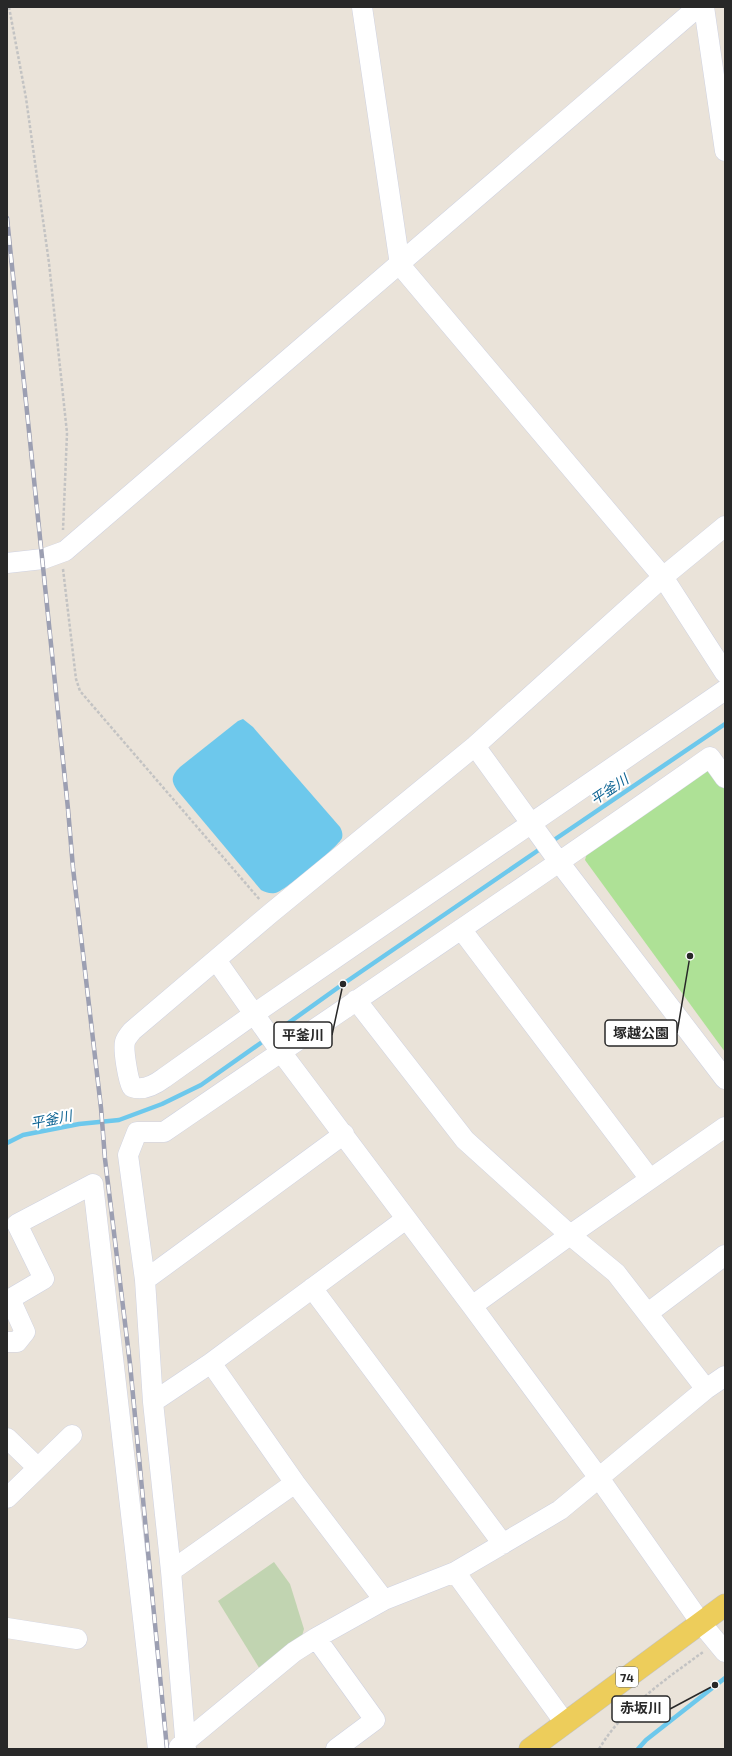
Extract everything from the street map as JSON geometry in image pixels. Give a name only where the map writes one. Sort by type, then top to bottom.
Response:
[{"type":"main road","name":"74","points":[[530,1749],[725,1605]]},
{"type":"street","points":[[362,7],[400,264],[662,577],[725,673]]},
{"type":"street","points":[[7,563],[43,559],[61,553],[698,7]]},
{"type":"street","points":[[704,7],[725,150]]},
{"type":"street","points":[[725,526],[662,577],[474,746],[216,960],[128,1036],[124,1046],[129,1079],[132,1087],[136,1089],[156,1083],[256,1017],[534,828],[725,690]]},
{"type":"street","points":[[474,746],[557,859],[725,1079]]},
{"type":"street","points":[[183,1746],[171,1571],[153,1402],[145,1280],[128,1155],[137,1132],[164,1132],[280,1050],[461,929],[557,859],[710,757],[725,778]]},
{"type":"street","points":[[461,929],[650,1179]]},
{"type":"street","points":[[216,960],[280,1050],[599,1478],[701,1623],[721,1646]]},
{"type":"street","points":[[356,1000],[465,1140],[570,1235],[616,1273],[706,1390]]},
{"type":"street","points":[[472,1306],[570,1235],[725,1127]]},
{"type":"street","points":[[145,1280],[344,1134]]},
{"type":"street","points":[[7,1342],[17,1342],[25,1332],[10,1299],[44,1279],[17,1224],[94,1184],[158,1749]]},
{"type":"street","points":[[153,1402],[211,1363],[406,1219]]},
{"type":"street","points":[[648,1313],[725,1255]]},
{"type":"street","points":[[312,1288],[504,1544]]},
{"type":"street","points":[[211,1363],[294,1483],[384,1600]]},
{"type":"street","points":[[183,1746],[294,1652],[316,1638],[384,1600],[455,1572],[560,1510],[725,1376]]},
{"type":"street","points":[[7,1498],[72,1435]]},
{"type":"street","points":[[7,1438],[38,1468]]},
{"type":"street","points":[[171,1571],[294,1483]]},
{"type":"street","points":[[455,1572],[565,1723]]},
{"type":"street","points":[[7,1628],[77,1639]]},
{"type":"street","points":[[316,1638],[375,1720],[336,1749]]},
{"type":"path","points":[[9,7],[26,98],[48,255],[67,433],[61,553],[76,679],[80,691],[271,914]]},
{"type":"path","points":[[599,1749],[620,1722],[655,1687],[721,1646]]},
{"type":"green space","points":[[711,770],[725,789],[725,1052],[585,860],[587,853],[705,771]]},
{"type":"green space","points":[[274,1562],[290,1584],[304,1629],[302,1636],[261,1671],[218,1601]]},
{"type":"water","points":[[243,719],[253,727],[340,827],[342,832],[342,838],[322,859],[289,885],[275,893],[269,893],[261,890],[177,790],[173,783],[174,775],[180,767],[238,721]]},
{"type":"waterway","name":"平釜川","points":[[551,842],[725,724]]},
{"type":"waterway","name":"平釜川","points":[[273,1034],[343,984],[543,847]]},
{"type":"waterway","name":"平釜川","points":[[7,1143],[23,1135],[79,1124],[119,1120],[162,1104],[201,1085],[265,1040]]},
{"type":"waterway","points":[[638,1749],[646,1740],[725,1678]]},
{"type":"railway","points":[[7,218],[73,868],[101,1108],[105,1159],[130,1364],[167,1749]]},
{"type":"place","name":"塚越公園","points":[[690,956]]},
{"type":"place","name":"平釜川","points":[[343,984]]},
{"type":"place","name":"赤坂川","points":[[715,1685]]}]
